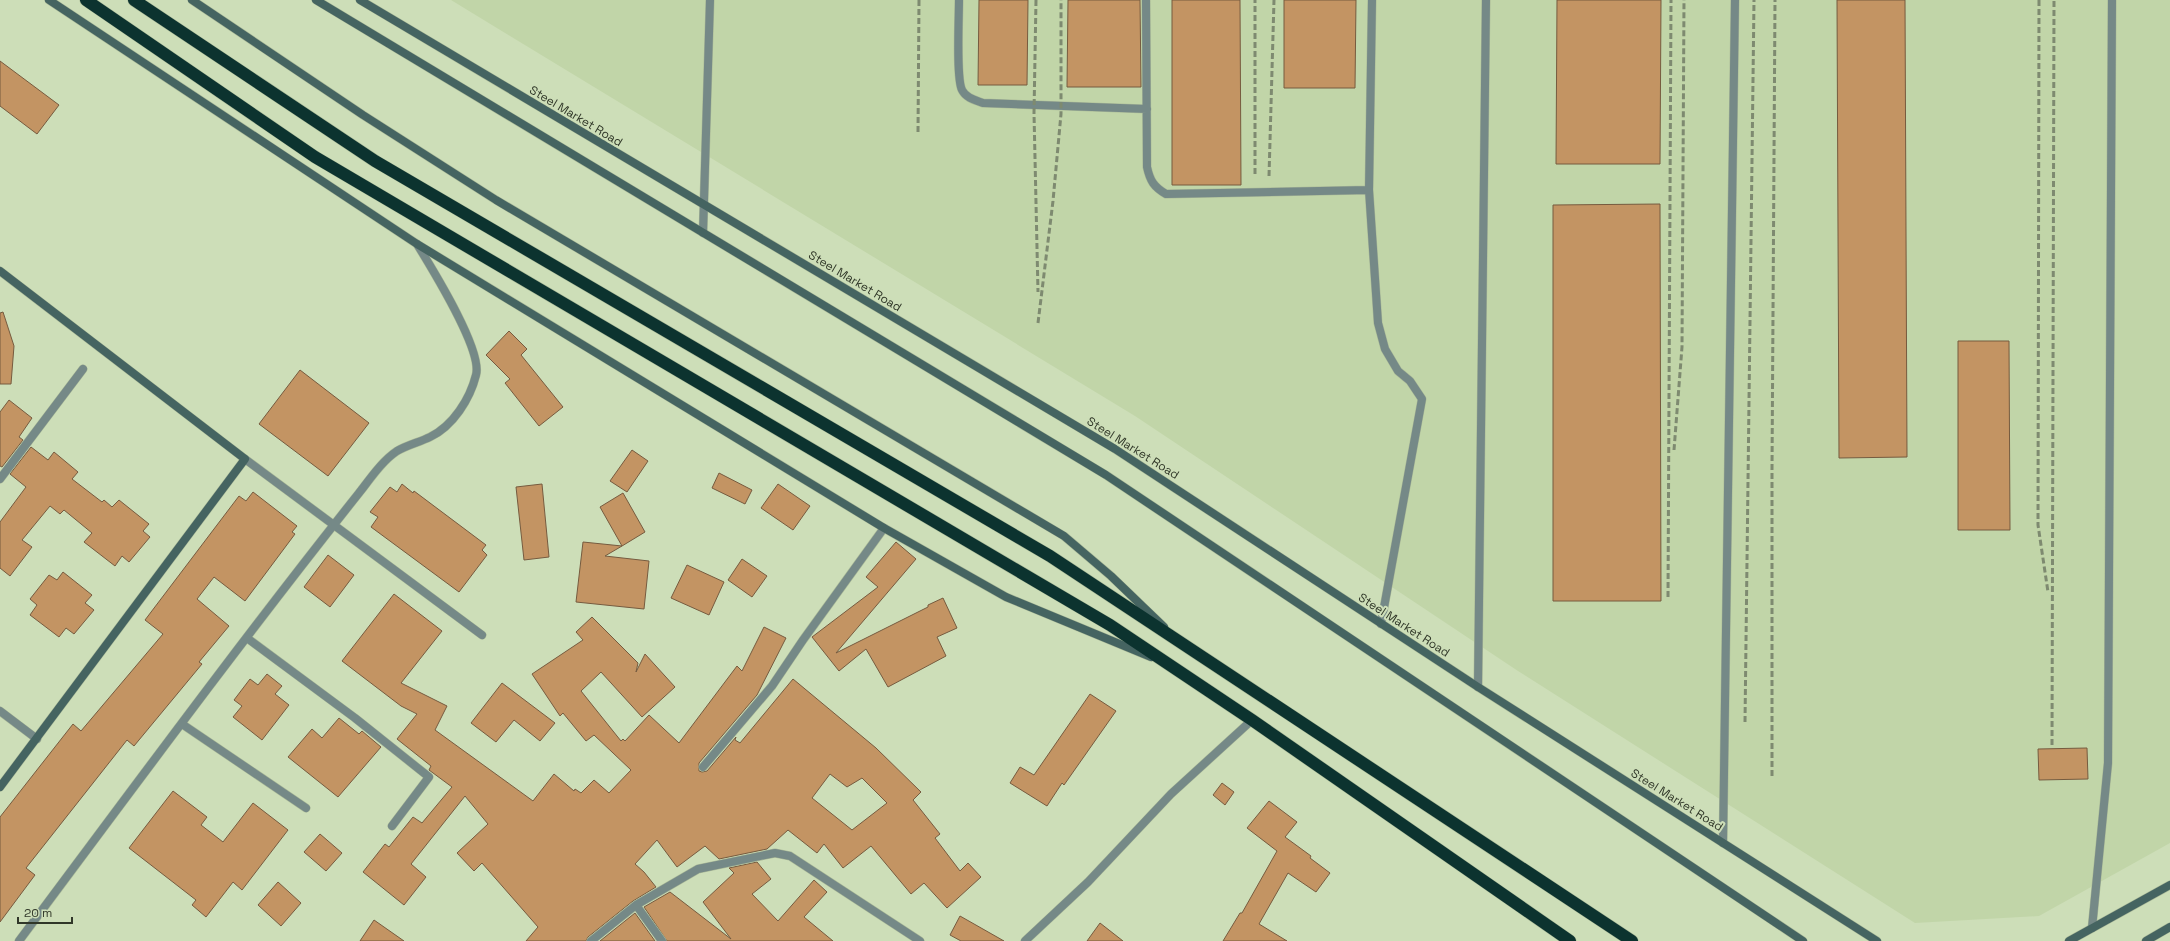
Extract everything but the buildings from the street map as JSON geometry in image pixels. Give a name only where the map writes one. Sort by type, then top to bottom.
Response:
[{"type":"highway","points":[[86,0],[315,157],[1110,626],[1252,720],[1570,941]]},
{"type":"highway","points":[[134,0],[375,161],[1050,556],[1632,941]]},
{"type":"street","points":[[49,0],[417,244],[884,528],[1006,597],[1167,663]]},
{"type":"street","points":[[192,0],[369,119],[496,200],[1064,536],[1111,576],[1182,643]]},
{"type":"street","points":[[316,0],[1106,475],[1803,941]]},
{"type":"street","name":"Steel Market Road","points":[[360,0],[705,207],[1115,449],[1478,687],[1877,941]]},
{"type":"street","points":[[703,233],[705,207],[710,0]]},
{"type":"street","points":[[959,0],[959,67],[962,90],[970,98],[982,103],[1147,109]]},
{"type":"street","points":[[1146,0],[1147,167],[1149,179],[1155,188],[1166,194],[1368,190]]},
{"type":"street","points":[[1372,0],[1368,190],[1379,330],[1385,349],[1398,371],[1410,381],[1422,399],[1381,624]]},
{"type":"street","points":[[1478,687],[1486,0]]},
{"type":"street","points":[[1723,843],[1735,0]]},
{"type":"street","points":[[2092,928],[2108,763],[2112,0]]},
{"type":"street","points":[[19,941],[334,524],[387,459],[399,450],[433,436],[453,419],[470,394],[477,372],[473,352],[452,305],[417,244]]},
{"type":"street","points":[[0,272],[245,459],[482,634]]},
{"type":"street","points":[[0,479],[83,369]]},
{"type":"street","points":[[0,787],[245,459]]},
{"type":"street","points":[[703,767],[772,686],[803,640],[884,528]]},
{"type":"street","points":[[247,638],[355,718],[429,777],[392,826]]},
{"type":"street","points":[[0,711],[37,739]]},
{"type":"street","points":[[1025,941],[1088,882],[1171,794],[1252,720]]},
{"type":"street","points":[[182,724],[306,808]]},
{"type":"street","points":[[591,941],[636,905],[698,869],[775,853],[790,856],[920,941]]},
{"type":"street","points":[[2069,941],[2170,885]]},
{"type":"street","points":[[636,905],[662,941]]},
{"type":"street","points":[[2146,941],[2170,928]]},
{"type":"shaded area","points":[[451,0],[2170,0],[2170,843],[2039,916],[1915,923],[1518,671],[1135,416]]},
{"type":"railway","points":[[918,132],[919,0]]},
{"type":"railway","points":[[1036,0],[1034,113],[1038,292]]},
{"type":"railway","points":[[1038,323],[1053,201],[1061,114],[1061,0]]},
{"type":"railway","points":[[1255,0],[1255,174]]},
{"type":"railway","points":[[1269,176],[1274,0]]},
{"type":"railway","points":[[1668,597],[1671,0]]},
{"type":"railway","points":[[1674,450],[1682,347],[1684,0]]},
{"type":"railway","points":[[1745,722],[1754,0]]},
{"type":"railway","points":[[1772,776],[1775,0]]},
{"type":"railway","points":[[2039,0],[2038,525],[2048,592]]},
{"type":"railway","points":[[2052,745],[2054,0]]}]
